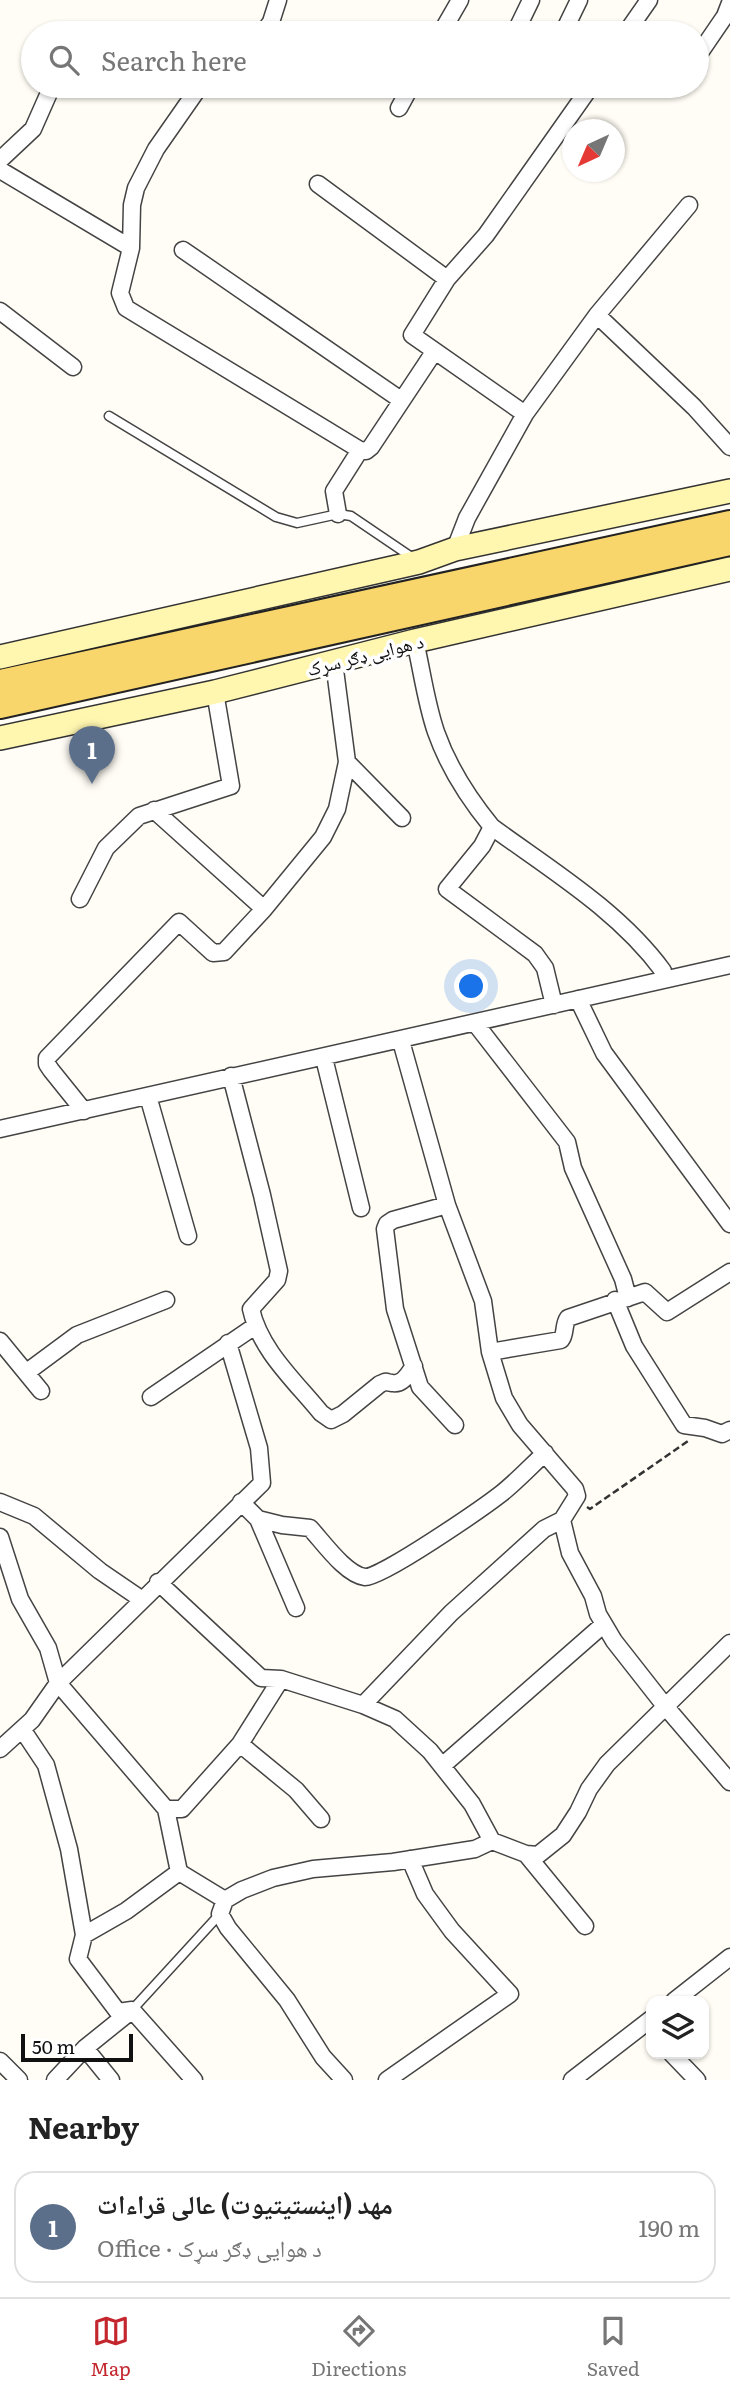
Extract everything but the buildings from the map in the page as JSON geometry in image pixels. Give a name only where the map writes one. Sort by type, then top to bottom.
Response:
[{"type":"main road","points":[[0,657],[418,562],[455,549],[730,491]]},
{"type":"main road","points":[[0,682],[730,523]]},
{"type":"main road","points":[[0,706],[730,543]]},
{"type":"main road","name":"د هوایی ډګر سړک","points":[[0,738],[215,692],[415,641],[730,569]]},
{"type":"street","points":[[271,21],[278,0]]},
{"type":"street","points":[[448,21],[460,0]]},
{"type":"street","points":[[521,21],[531,0]]},
{"type":"street","points":[[569,21],[579,0]]},
{"type":"street","points":[[634,21],[649,0]]},
{"type":"street","points":[[709,39],[725,16],[730,3]]},
{"type":"street","points":[[0,160],[33,129],[47,98]]},
{"type":"street","points":[[192,98],[156,149],[136,188],[132,205],[131,248],[120,293],[126,308],[360,450],[366,451],[434,352]]},
{"type":"street","points":[[398,108],[404,98]]},
{"type":"street","points":[[526,414],[412,335],[447,279],[486,235],[583,98]]},
{"type":"street","points":[[0,170],[131,248]]},
{"type":"street","points":[[318,184],[447,279]]},
{"type":"street","points":[[455,549],[467,518],[526,414],[597,315],[690,205]]},
{"type":"street","points":[[183,250],[401,400]]},
{"type":"street","points":[[0,311],[73,367]]},
{"type":"street","points":[[597,315],[694,407],[730,447]]},
{"type":"street","points":[[338,514],[334,491],[360,450]]},
{"type":"street","points":[[415,641],[436,732],[450,764],[492,827],[620,923],[654,958],[663,971],[662,981]]},
{"type":"street","points":[[84,1111],[51,1070],[47,1058],[179,922],[213,953],[224,953],[323,837],[337,809],[347,762],[334,662]]},
{"type":"street","points":[[80,899],[106,848],[139,816],[231,786],[215,692]]},
{"type":"street","points":[[347,762],[401,818]]},
{"type":"street","points":[[155,810],[264,909]]},
{"type":"street","points":[[492,827],[482,846],[447,889],[535,954],[545,968],[554,1005]]},
{"type":"street","points":[[0,1129],[730,965]]},
{"type":"street","points":[[578,999],[604,1053],[730,1224]]},
{"type":"street","points":[[475,1023],[567,1142],[573,1168],[623,1279],[622,1299],[634,1346],[684,1426],[705,1428],[722,1434],[730,1430]]},
{"type":"street","points":[[362,1705],[462,1604],[544,1529],[562,1520],[576,1500],[575,1489],[520,1425],[504,1398],[490,1352],[483,1301],[447,1205],[401,1041]]},
{"type":"street","points":[[324,1058],[361,1208]]},
{"type":"street","points":[[231,1076],[279,1271],[277,1280],[251,1309],[255,1326],[273,1356],[321,1413],[331,1420],[380,1384],[396,1384],[402,1381],[414,1366]]},
{"type":"street","points":[[148,1096],[188,1236]]},
{"type":"street","points":[[447,1205],[393,1220],[385,1229],[395,1309],[420,1387],[455,1426]]},
{"type":"street","points":[[490,1352],[561,1340],[564,1336],[564,1323],[568,1318],[645,1292],[667,1312],[730,1272]]},
{"type":"street","points":[[27,1372],[77,1335],[166,1300]]},
{"type":"street","points":[[151,1397],[255,1326]]},
{"type":"street","points":[[0,1341],[41,1391]]},
{"type":"street","points":[[0,1749],[33,1720],[58,1683],[261,1483],[259,1448],[228,1343]]},
{"type":"street","points":[[258,1519],[310,1528],[348,1569],[363,1577],[374,1577],[401,1562],[503,1492],[545,1453]]},
{"type":"street","points":[[0,1502],[34,1516],[100,1570],[141,1599]]},
{"type":"street","points":[[241,1502],[258,1519],[296,1608]]},
{"type":"street","points":[[562,1520],[570,1553],[614,1641],[730,1782]]},
{"type":"street","points":[[0,1536],[20,1599],[48,1648],[58,1683],[166,1808],[179,1872],[223,1907],[228,1928],[287,2000],[323,2057],[344,2080]]},
{"type":"street","points":[[158,1583],[261,1678],[281,1679],[396,1719],[430,1751],[472,1804],[492,1841],[526,1854],[538,1855],[564,1835],[589,1789],[607,1764],[730,1643]]},
{"type":"street","points":[[442,1766],[604,1624]]},
{"type":"street","points":[[166,1808],[182,1809],[240,1744],[281,1679]]},
{"type":"street","points":[[22,1730],[46,1765],[69,1849],[84,1935],[78,1959],[118,2012],[132,2010]]},
{"type":"street","points":[[240,1744],[296,1790],[321,1819]]},
{"type":"street","points":[[223,1907],[242,1890],[273,1878],[313,1868],[410,1859],[475,1849],[492,1841]]},
{"type":"street","points":[[526,1854],[585,1926]]},
{"type":"street","points":[[387,2080],[510,1994],[452,1931],[425,1894],[410,1859]]},
{"type":"street","points":[[84,1935],[126,1911],[179,1872]]},
{"type":"street","points":[[680,1996],[730,1957]]},
{"type":"street","points":[[55,2080],[85,2048],[132,2010]]},
{"type":"street","points":[[132,2010],[194,2080]]},
{"type":"street","points":[[572,2080],[646,2027]]},
{"type":"street","points":[[85,2048],[111,2080]]},
{"type":"street","points":[[677,2059],[697,2080]]},
{"type":"street","points":[[0,2061],[19,2080]]},
{"type":"lane","points":[[109,416],[276,517],[297,523],[338,514],[351,516],[418,562]]},
{"type":"lane","points":[[132,2010],[223,1907]]},
{"type":"path","points":[[576,1500],[590,1509],[705,1428]]},
{"type":"place","name":"مهد (اینستیتیوت) عالی قراءات","points":[[92,784]]}]
